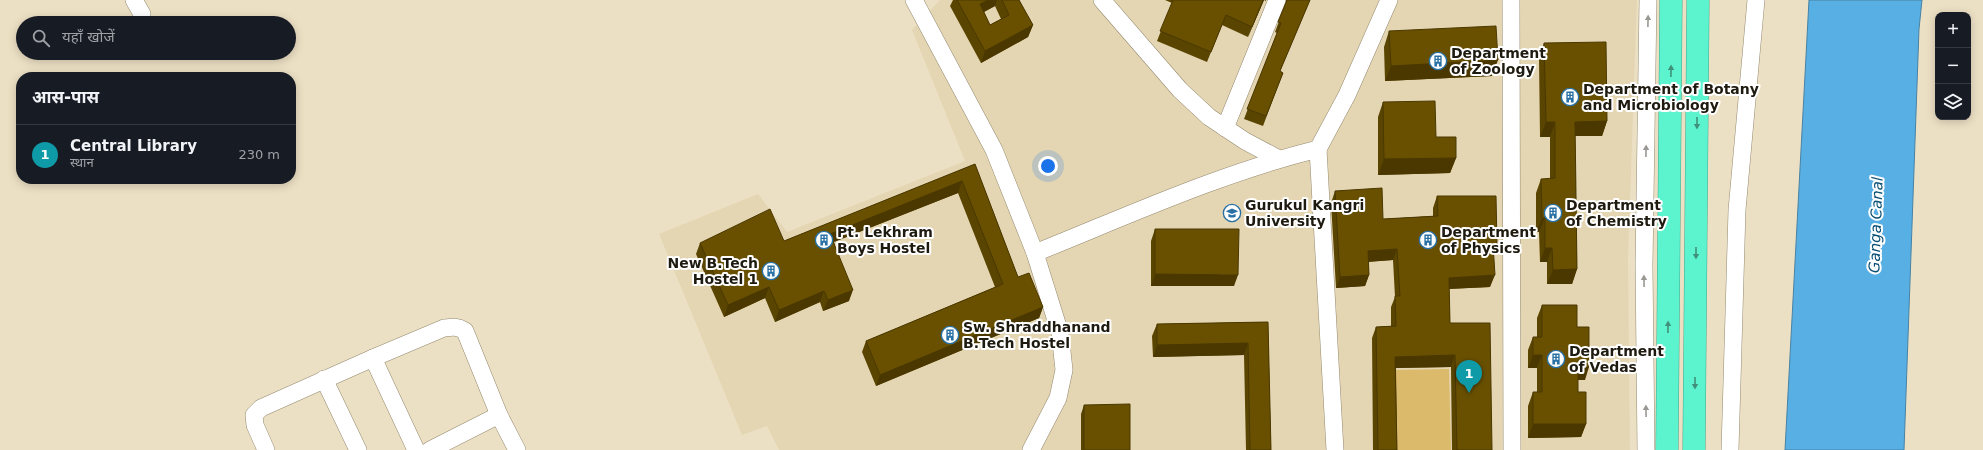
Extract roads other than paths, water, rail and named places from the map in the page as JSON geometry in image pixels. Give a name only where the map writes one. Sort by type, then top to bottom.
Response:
[{"type":"highway","points":[[1667,450],[1671,0]]},
{"type":"highway","points":[[1694,450],[1698,0]]},
{"type":"street","points":[[914,0],[994,150],[1035,253],[1060,334],[1064,370],[1058,398],[1030,450]]},
{"type":"street","points":[[1102,0],[1142,48],[1180,90],[1209,117],[1225,128],[1279,159]]},
{"type":"street","points":[[1225,128],[1277,0]]},
{"type":"street","points":[[1335,450],[1318,149],[1347,95],[1389,0]]},
{"type":"street","points":[[1511,0],[1512,450]]},
{"type":"street","points":[[1646,450],[1644,265],[1648,0]]},
{"type":"street","points":[[1730,450],[1729,426],[1737,210],[1756,0]]},
{"type":"street","points":[[1035,253],[1168,199],[1279,159],[1318,149]]},
{"type":"street","points":[[266,450],[255,425],[254,415],[258,410],[324,379],[444,328],[459,328],[465,332],[499,415],[517,450]]},
{"type":"street","points":[[373,358],[416,450]]},
{"type":"street","points":[[324,379],[358,450]]},
{"type":"street","points":[[430,450],[499,415]]},
{"type":"water","name":"Ganga Canal","points":[[1809,0],[1922,0],[1919,29],[1904,450],[1785,450]]},
{"type":"place","name":"Department of Zoology","points":[[1438,61]]},
{"type":"place","name":"Department of Botany and Microbiology","points":[[1570,97]]},
{"type":"place","name":"Gurukul Kangri University","points":[[1232,213]]},
{"type":"place","name":"Department of Chemistry","points":[[1553,213]]},
{"type":"place","name":"Pt. Lekhram Boys Hostel","points":[[824,240]]},
{"type":"place","name":"Department of Physics","points":[[1428,240]]},
{"type":"place","name":"New B.Tech Hostel 1","points":[[771,271]]},
{"type":"place","name":"Sw. Shraddhanand B.Tech Hostel","points":[[950,335]]},
{"type":"place","name":"Department of Vedas","points":[[1556,359]]},
{"type":"place","name":"Central Library","points":[[1469,393]]}]
